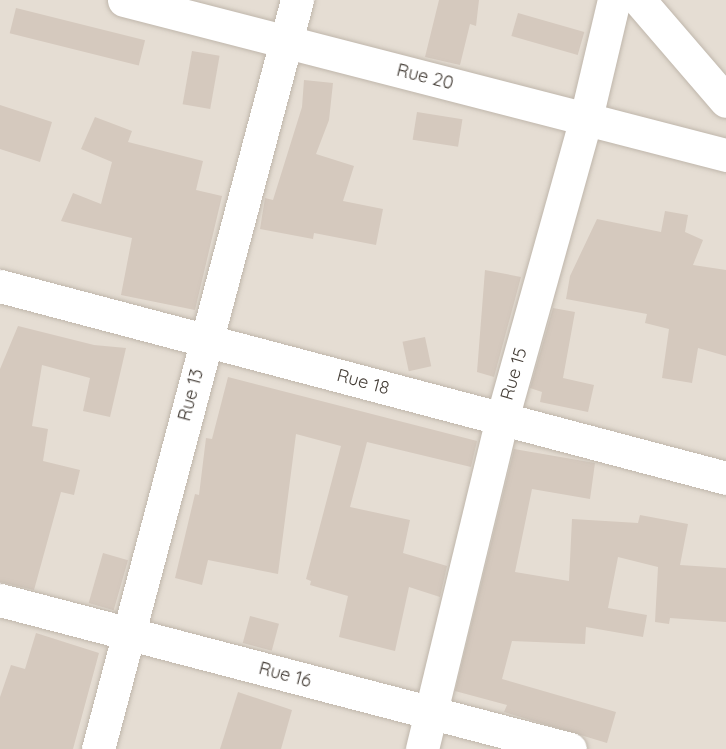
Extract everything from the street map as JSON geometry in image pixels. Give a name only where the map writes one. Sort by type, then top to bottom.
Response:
[{"type":"street","name":"Rue 20","points":[[124,0],[726,155]]},
{"type":"street","name":"Rue 13","points":[[98,749],[284,41],[297,0]]},
{"type":"street","name":"Rue 15","points":[[422,749],[502,419],[586,118],[614,0]]},
{"type":"street","points":[[639,0],[726,101]]},
{"type":"street","name":"Rue 18","points":[[0,286],[726,478]]},
{"type":"street","name":"Rue 16","points":[[0,600],[570,749]]},
{"type":"shaded area","points":[[0,0],[726,0],[726,749],[0,749]]},
{"type":"building","points":[[439,0],[479,0],[476,26],[470,24],[460,65],[425,57]]},
{"type":"building","points":[[16,8],[145,40],[139,65],[10,33]]},
{"type":"building","points":[[518,13],[584,32],[578,55],[511,36]]},
{"type":"building","points":[[192,51],[220,56],[210,109],[183,104]]},
{"type":"building","points":[[304,80],[333,83],[329,120],[316,154],[354,166],[343,201],[383,209],[376,245],[314,233],[313,239],[260,229],[265,198],[273,200],[302,107]]},
{"type":"building","points":[[0,105],[52,122],[40,162],[0,149]]},
{"type":"building","points":[[417,112],[462,119],[458,147],[413,140]]},
{"type":"building","points":[[95,117],[132,131],[128,142],[203,161],[196,190],[222,196],[195,310],[121,295],[132,238],[61,221],[73,193],[101,204],[112,162],[81,149]]},
{"type":"building","points":[[665,211],[688,215],[685,232],[703,240],[693,265],[726,270],[726,356],[698,348],[692,383],[662,378],[669,329],[645,323],[647,314],[566,299],[570,276],[597,219],[661,232]]},
{"type":"building","points":[[485,270],[521,277],[494,377],[477,372]]},
{"type":"building","points":[[553,308],[575,312],[563,378],[594,385],[588,412],[540,402],[542,392],[530,388]]},
{"type":"building","points":[[18,326],[94,345],[126,348],[110,417],[83,411],[90,378],[42,365],[32,426],[48,429],[43,461],[80,470],[74,495],[61,492],[34,590],[0,582],[0,369]]},
{"type":"building","points":[[425,337],[431,366],[409,371],[403,342]]},
{"type":"building","points":[[228,377],[477,441],[471,467],[367,442],[350,507],[410,520],[403,553],[447,566],[440,597],[409,587],[395,651],[339,637],[348,596],[310,585],[311,581],[306,579],[341,446],[296,434],[278,574],[208,560],[202,585],[175,578],[195,494],[199,495],[206,438],[212,439]]},
{"type":"building","points":[[514,449],[595,463],[590,499],[532,489],[515,572],[569,581],[572,519],[638,523],[640,515],[688,524],[680,565],[726,568],[726,622],[670,618],[669,624],[655,622],[658,567],[618,557],[608,608],[647,615],[643,637],[586,627],[585,644],[512,641],[502,679],[616,712],[607,743],[504,712],[507,705],[455,691]]},
{"type":"building","points":[[103,553],[128,560],[114,610],[89,603]]},
{"type":"building","points":[[250,616],[279,624],[272,651],[243,643]]},
{"type":"building","points":[[36,633],[99,653],[73,749],[0,749],[0,697],[11,665],[25,669]]},
{"type":"building","points":[[238,692],[292,710],[281,749],[220,749]]}]
